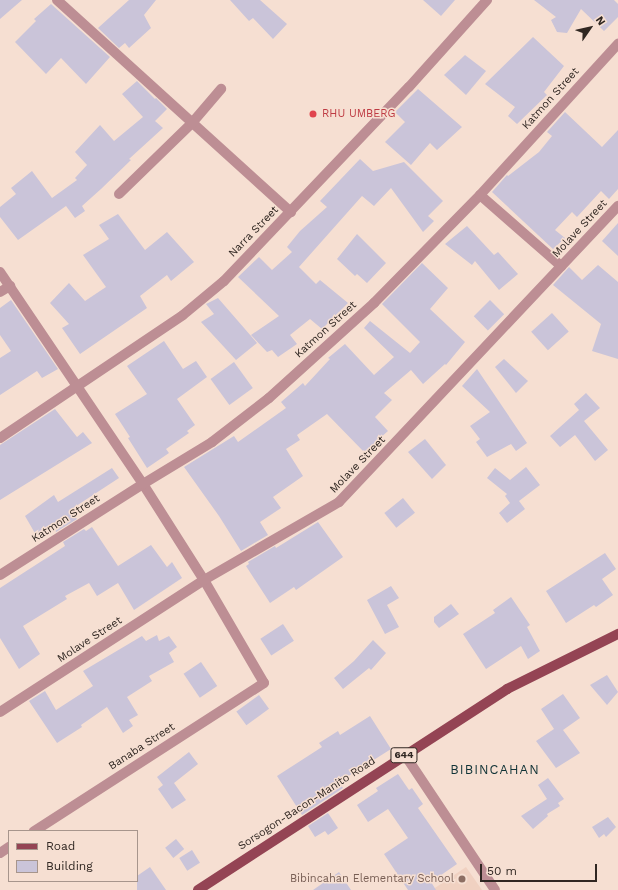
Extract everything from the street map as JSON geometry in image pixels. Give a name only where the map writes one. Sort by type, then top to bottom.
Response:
[{"type":"main road","name":"Sorsogon-Bacon-Manito Road","points":[[198,890],[507,689],[618,634]]},
{"type":"street","points":[[56,0],[290,212]]},
{"type":"street","name":"Narra Street","points":[[0,438],[182,315],[224,281],[409,87],[487,0]]},
{"type":"street","name":"Katmon Street","points":[[0,575],[212,442],[269,398],[374,303],[480,195],[618,44]]},
{"type":"street","points":[[119,194],[192,123],[221,89]]},
{"type":"street","points":[[480,195],[561,266]]},
{"type":"street","name":"Molave Street","points":[[0,712],[204,580],[339,502],[618,206]]},
{"type":"street","points":[[0,272],[143,484],[204,580]]},
{"type":"street","points":[[0,292],[10,286]]},
{"type":"street","name":"Banaba Street","points":[[36,830],[264,683],[204,580]]},
{"type":"street","points":[[404,755],[495,890]]},
{"type":"shaded area","name":"Bibincahan Elementary School","points":[[466,867],[482,890],[432,890]]},
{"type":"building","points":[[0,0],[22,0],[0,19]]},
{"type":"building","points":[[129,0],[156,0],[144,15],[151,28],[129,48],[125,43],[119,48],[98,28]]},
{"type":"building","points":[[230,0],[260,0],[287,24],[273,39],[253,18],[249,21]]},
{"type":"building","points":[[423,0],[455,0],[441,16]]},
{"type":"building","points":[[534,0],[614,0],[618,4],[618,17],[604,31],[581,9],[567,33],[557,32],[551,20],[556,17]]},
{"type":"building","points":[[51,4],[110,57],[86,84],[61,58],[46,74],[15,42],[36,21],[34,19]]},
{"type":"building","points":[[533,37],[564,66],[544,92],[547,95],[517,124],[508,116],[515,107],[485,84]]},
{"type":"building","points":[[465,55],[486,71],[466,95],[444,75]]},
{"type":"building","points":[[137,81],[167,109],[155,121],[163,128],[129,159],[131,160],[82,206],[85,211],[75,218],[66,206],[18,240],[0,217],[0,207],[16,194],[11,188],[32,171],[52,198],[77,180],[75,178],[87,165],[75,152],[100,125],[114,141],[143,117],[122,94]]},
{"type":"building","points":[[418,89],[462,127],[437,150],[430,143],[411,165],[385,142],[405,122],[395,112]]},
{"type":"building","points":[[565,112],[602,147],[618,130],[618,189],[609,199],[601,191],[577,217],[572,212],[555,230],[565,238],[553,249],[492,192],[507,175],[508,176],[539,152],[552,136],[547,132]]},
{"type":"building","points":[[360,159],[373,171],[404,162],[443,201],[428,216],[434,221],[423,232],[391,188],[374,206],[362,196],[299,267],[316,284],[320,280],[348,303],[322,329],[310,319],[290,335],[297,344],[278,357],[272,350],[267,352],[251,335],[279,316],[238,277],[259,257],[272,270],[292,252],[287,247],[300,231],[327,207],[320,201]]},
{"type":"building","points":[[118,214],[145,250],[167,232],[194,262],[171,281],[167,275],[140,296],[147,308],[80,354],[62,328],[69,324],[50,303],[69,283],[85,301],[106,287],[83,255],[109,239],[99,225]]},
{"type":"building","points":[[618,223],[618,256],[602,241]]},
{"type":"building","points":[[467,226],[494,255],[498,252],[518,274],[499,290],[475,261],[472,265],[445,244]]},
{"type":"building","points":[[357,234],[386,263],[367,283],[357,274],[355,276],[337,259]]},
{"type":"building","points":[[422,263],[448,288],[430,309],[465,342],[446,365],[445,364],[423,384],[411,370],[384,393],[392,400],[375,417],[388,431],[364,452],[327,414],[297,435],[300,440],[286,449],[303,476],[273,497],[281,508],[260,522],[268,535],[241,551],[219,516],[184,467],[234,436],[238,442],[286,408],[281,402],[303,383],[305,386],[330,359],[328,358],[345,344],[374,375],[394,357],[364,328],[370,321],[410,353],[420,342],[382,304]]},
{"type":"building","points":[[598,265],[618,282],[618,359],[592,351],[601,324],[553,285],[569,267],[582,280]]},
{"type":"building","points":[[218,298],[257,343],[236,360],[201,322],[214,314],[206,304]]},
{"type":"building","points":[[11,300],[58,369],[42,378],[37,371],[0,395],[0,358],[11,351],[0,335],[0,308]]},
{"type":"building","points":[[490,300],[504,314],[488,330],[474,316]]},
{"type":"building","points":[[552,313],[569,332],[548,350],[531,332]]},
{"type":"building","points":[[164,341],[183,369],[196,361],[207,377],[177,399],[195,425],[187,431],[189,433],[166,449],[169,453],[147,468],[115,414],[147,394],[127,366]]},
{"type":"building","points":[[504,359],[528,381],[516,393],[495,367]]},
{"type":"building","points":[[234,362],[253,388],[229,405],[211,379]]},
{"type":"building","points":[[477,369],[527,443],[516,451],[511,444],[487,457],[476,442],[480,439],[470,426],[490,412],[462,386]]},
{"type":"building","points":[[586,393],[600,408],[584,421],[608,450],[595,461],[575,435],[560,447],[550,436],[579,410],[574,404]]},
{"type":"building","points":[[55,409],[77,437],[83,432],[92,443],[0,500],[0,445]]},
{"type":"building","points":[[425,439],[446,465],[432,479],[408,452]]},
{"type":"building","points":[[526,467],[540,485],[519,501],[525,509],[507,523],[499,513],[510,503],[505,496],[507,494],[487,478],[495,468],[510,480]]},
{"type":"building","points":[[112,468],[119,478],[70,510],[77,519],[56,532],[53,526],[36,535],[25,516],[54,495],[58,502]]},
{"type":"building","points":[[403,498],[415,513],[396,528],[384,513]]},
{"type":"building","points":[[318,522],[343,557],[296,590],[294,587],[270,603],[246,566],[249,564],[248,562],[275,546],[276,548]]},
{"type":"building","points":[[92,527],[118,566],[151,545],[167,567],[172,562],[182,578],[134,610],[118,583],[97,596],[89,583],[65,596],[67,599],[23,626],[40,654],[19,669],[0,638],[0,588],[65,546],[63,542],[84,529],[86,531]]},
{"type":"building","points":[[605,553],[616,569],[602,579],[613,595],[596,607],[594,605],[566,623],[546,591]]},
{"type":"building","points":[[391,586],[399,598],[387,605],[399,627],[385,634],[367,600]]},
{"type":"building","points":[[511,597],[530,625],[527,627],[540,651],[528,659],[521,646],[486,669],[463,634],[495,613],[493,610]]},
{"type":"building","points":[[451,604],[459,614],[439,628],[434,622],[434,617]]},
{"type":"building","points":[[283,624],[294,641],[271,655],[260,639]]},
{"type":"building","points":[[157,635],[159,641],[169,636],[177,647],[169,653],[174,662],[149,676],[152,681],[127,697],[138,715],[129,720],[133,726],[123,733],[107,707],[81,725],[82,727],[57,743],[29,701],[45,691],[56,710],[93,686],[83,671],[142,636],[146,641]]},
{"type":"building","points":[[373,640],[386,653],[371,670],[369,668],[343,689],[334,678],[354,661]]},
{"type":"building","points":[[201,662],[217,686],[200,698],[184,674]]},
{"type":"building","points":[[607,675],[618,692],[607,705],[590,685]]},
{"type":"building","points":[[563,694],[580,718],[563,730],[580,753],[556,768],[536,741],[554,729],[541,709]]},
{"type":"building","points":[[259,695],[269,709],[246,725],[236,711]]},
{"type":"building","points":[[370,716],[391,749],[339,782],[343,788],[302,815],[277,776],[322,747],[319,743],[338,731],[340,735]]},
{"type":"building","points":[[189,752],[198,764],[174,783],[186,800],[172,809],[158,789],[163,785],[157,777]]},
{"type":"building","points":[[398,774],[409,790],[412,788],[423,804],[418,808],[457,864],[431,882],[436,890],[408,890],[384,854],[408,838],[388,809],[368,822],[357,805],[378,791],[376,788]]},
{"type":"building","points":[[548,778],[564,799],[558,803],[560,806],[547,814],[548,816],[533,829],[521,816],[547,799],[538,785]]},
{"type":"building","points":[[328,813],[338,828],[328,835],[325,831],[315,837],[308,826]]},
{"type":"building","points":[[608,817],[616,827],[606,837],[604,834],[599,838],[592,827]]},
{"type":"building","points":[[176,839],[184,849],[173,858],[165,848]]},
{"type":"building","points":[[192,850],[200,863],[187,871],[179,858]]},
{"type":"building","points":[[150,867],[166,890],[137,890],[138,875]]},
{"type":"building","points":[[339,872],[351,890],[313,890]]},
{"type":"place","name":"RHU UMBERG","points":[[313,114]]},
{"type":"place","name":"Bibincahan Elementary School","points":[[462,879]]},
{"type":"district","name":"BIBINCAHAN","points":[[495,770]]}]
